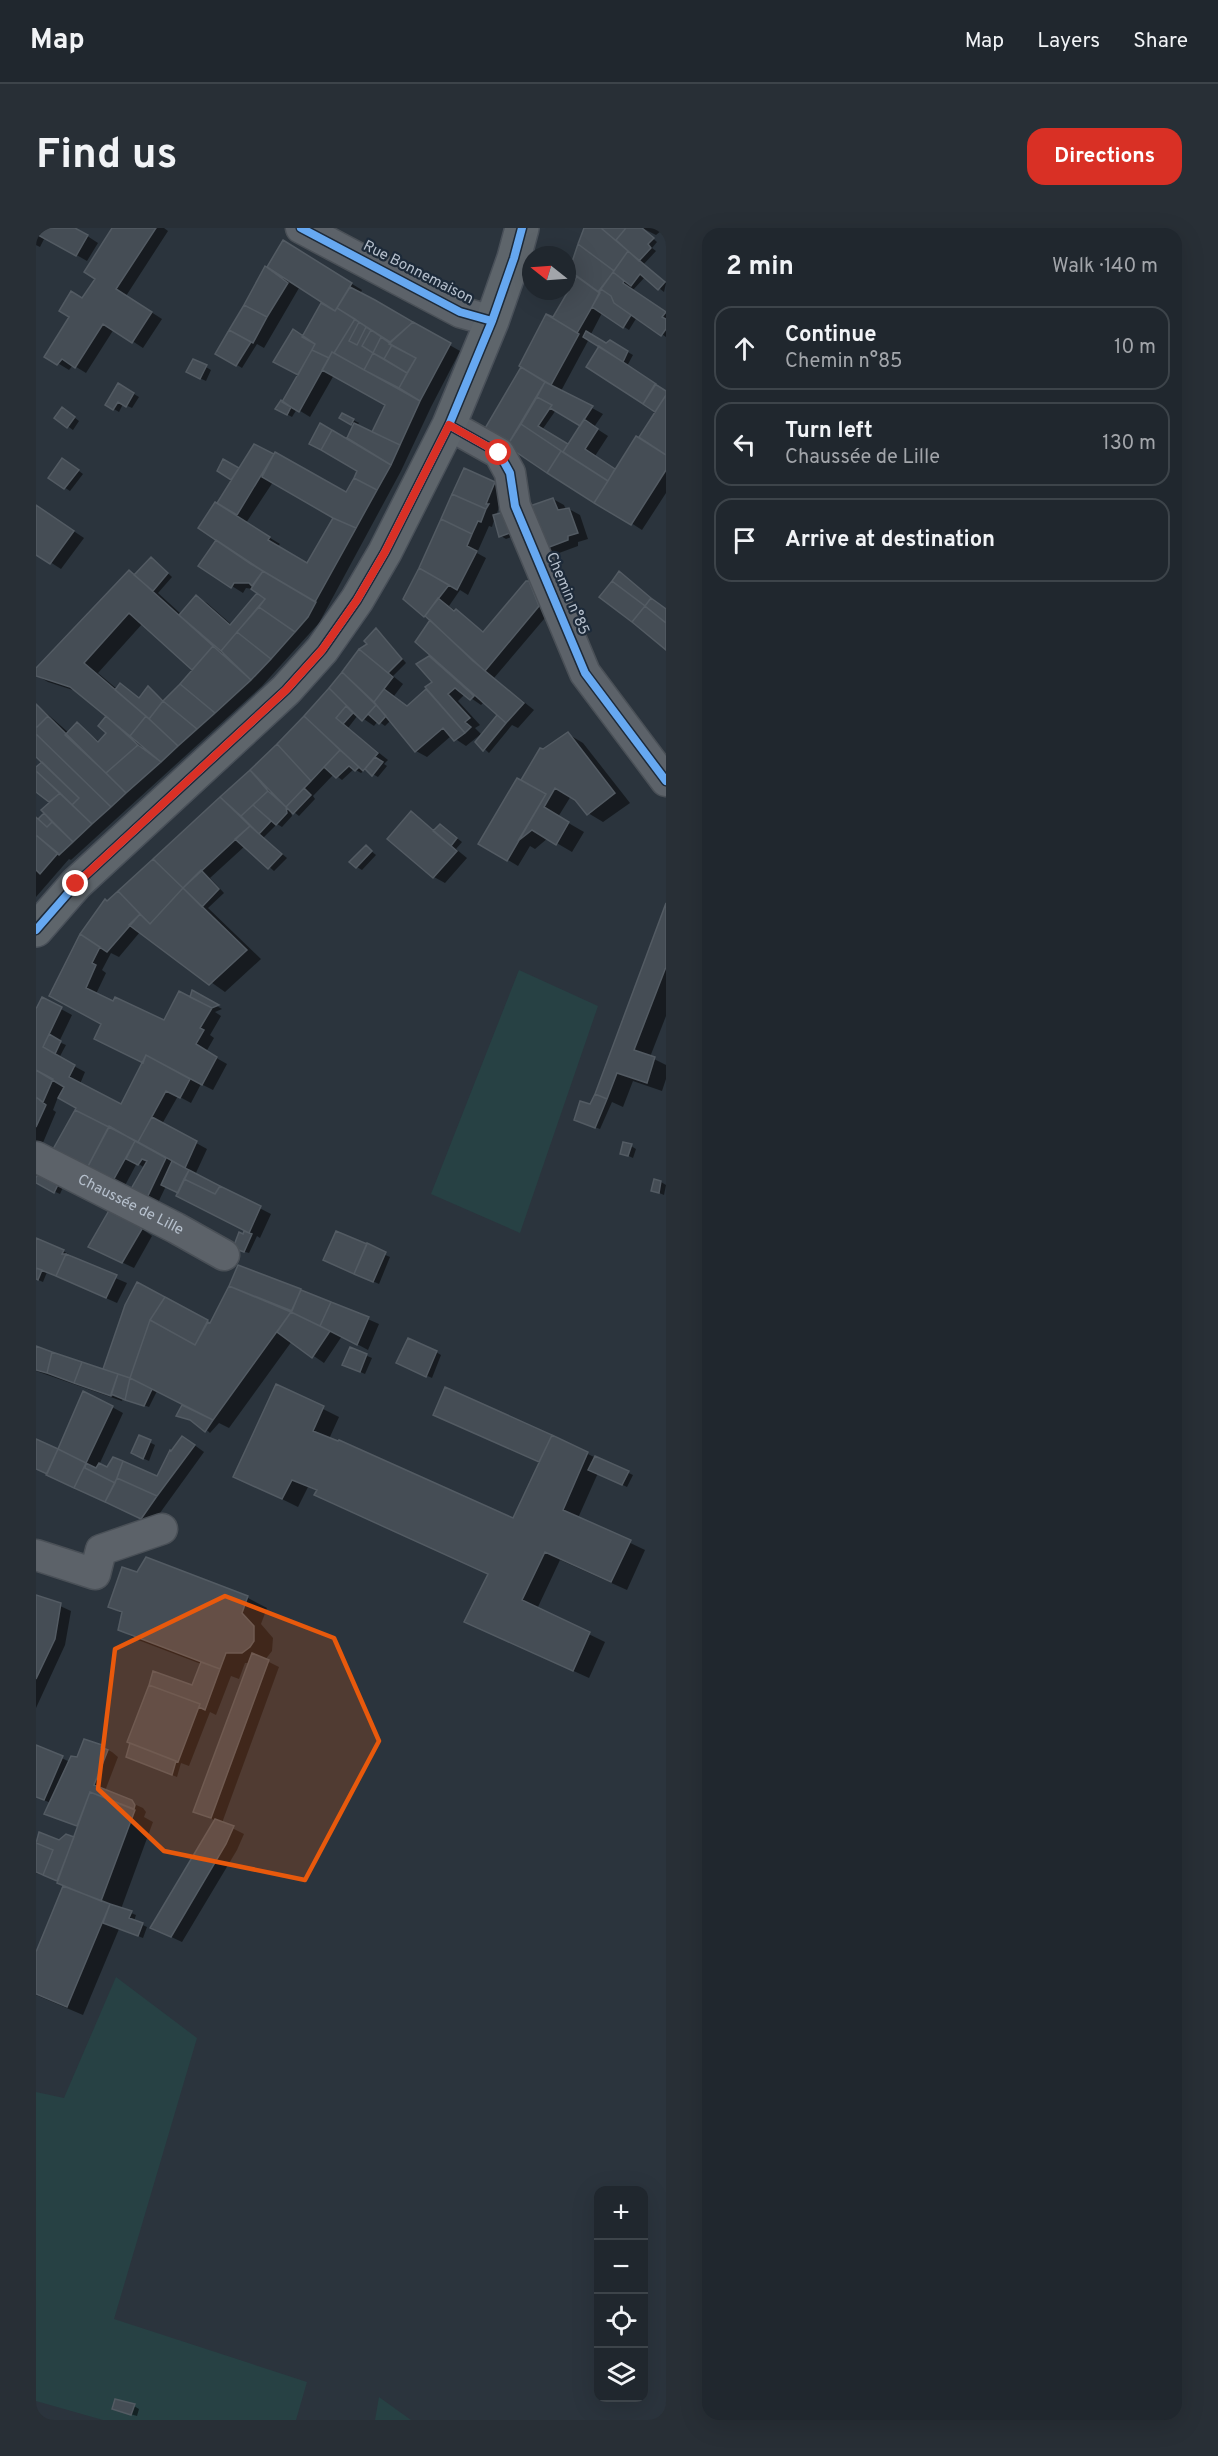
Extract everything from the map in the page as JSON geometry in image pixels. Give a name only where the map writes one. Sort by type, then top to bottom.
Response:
[{"type":"main road","points":[[36,930],[76,884],[286,690],[322,650],[357,600],[385,552],[449,425],[492,321],[522,228]]},
{"type":"street","name":"Rue Bonnemaison","points":[[302,228],[460,312],[492,321]]},
{"type":"street","name":"Chemin n°85","points":[[449,425],[499,453],[510,473],[515,506],[585,673],[666,781]]},
{"type":"street","name":"Chaussée de Lille","points":[[36,1157],[224,1255]]},
{"type":"street","points":[[36,1555],[95,1574],[101,1550],[162,1528]]},
{"type":"highlighted area","points":[[225,1596],[334,1638],[379,1741],[305,1880],[164,1851],[98,1789],[115,1649]]},
{"type":"green space","points":[[519,970],[598,1006],[520,1233],[431,1194]]},
{"type":"green space","points":[[116,1977],[197,2038],[114,2319],[307,2382],[296,2420],[103,2420],[36,2401],[36,2092],[64,2098]]},
{"type":"green space","points":[[379,2397],[411,2420],[375,2420]]},
{"type":"building","points":[[36,228],[75,228],[88,235],[76,256],[36,234]]},
{"type":"building","points":[[112,228],[156,228],[116,289],[152,312],[132,343],[103,324],[75,368],[62,359],[57,365],[44,357],[69,317],[59,311],[71,291],[82,298],[95,279],[84,272]]},
{"type":"building","points":[[584,228],[601,228],[628,251],[614,271],[578,244]]},
{"type":"building","points":[[601,228],[626,228],[616,240],[628,251]]},
{"type":"building","points":[[626,228],[642,228],[654,238],[648,244],[651,248],[639,261],[616,240]]},
{"type":"building","points":[[658,228],[666,228],[666,237]]},
{"type":"building","points":[[283,240],[352,283],[335,311],[267,267]]},
{"type":"building","points":[[578,244],[614,271],[598,292],[576,276]]},
{"type":"building","points":[[628,251],[665,282],[658,290],[640,274],[631,286],[613,272]]},
{"type":"building","points":[[265,266],[288,283],[267,317],[244,305]]},
{"type":"building","points":[[613,272],[624,281],[623,283],[666,312],[662,317],[666,319],[666,329],[661,336],[614,303],[611,296],[601,289]]},
{"type":"building","points":[[577,276],[600,293],[577,333],[546,314],[553,317],[563,300],[576,300]]},
{"type":"building","points":[[350,287],[413,322],[390,342],[337,308]]},
{"type":"building","points":[[601,289],[611,296],[614,303],[631,315],[623,328],[592,307]]},
{"type":"building","points":[[321,303],[335,311],[337,308],[355,319],[329,358],[312,350],[315,344],[302,337]]},
{"type":"building","points":[[244,305],[267,317],[253,343],[229,330]]},
{"type":"building","points":[[546,314],[579,334],[551,385],[519,366]]},
{"type":"building","points":[[355,319],[359,322],[349,341],[357,345],[366,327],[371,330],[362,346],[373,353],[364,370],[334,353]]},
{"type":"building","points":[[359,322],[366,327],[357,345],[349,341]]},
{"type":"building","points":[[413,322],[451,343],[420,401],[399,388],[416,358],[389,344]]},
{"type":"building","points":[[293,329],[315,344],[298,375],[273,362]]},
{"type":"building","points":[[229,330],[251,342],[236,366],[215,354]]},
{"type":"building","points":[[371,330],[381,337],[373,353],[362,346]]},
{"type":"building","points":[[586,331],[606,343],[610,340],[628,351],[623,362],[583,337]]},
{"type":"building","points":[[381,337],[392,345],[384,359],[373,353]]},
{"type":"building","points":[[392,345],[416,358],[407,373],[384,359]]},
{"type":"building","points":[[599,346],[656,384],[643,404],[586,367]]},
{"type":"building","points":[[312,350],[329,358],[299,412],[282,402]]},
{"type":"building","points":[[332,352],[420,401],[400,445],[372,432],[385,405],[322,370]]},
{"type":"building","points":[[373,353],[407,373],[399,388],[364,370]]},
{"type":"building","points":[[193,359],[207,365],[200,379],[186,372]]},
{"type":"building","points":[[521,367],[545,382],[507,446],[484,430]]},
{"type":"building","points":[[545,382],[593,406],[580,426],[550,408],[552,405],[537,397]]},
{"type":"building","points":[[118,383],[134,393],[126,407],[118,402],[113,410],[105,405]]},
{"type":"building","points":[[655,384],[666,391],[666,395],[655,412],[643,404]]},
{"type":"building","points":[[666,395],[666,455],[639,437]]},
{"type":"building","points":[[537,397],[552,405],[538,426],[568,444],[563,452],[521,424]]},
{"type":"building","points":[[281,400],[291,407],[287,415],[275,409]]},
{"type":"building","points":[[62,407],[75,417],[67,428],[54,418]]},
{"type":"building","points":[[342,413],[354,419],[351,425],[339,418]]},
{"type":"building","points":[[584,419],[598,429],[585,449],[615,469],[608,481],[563,452]]},
{"type":"building","points":[[320,423],[332,430],[321,450],[309,444]]},
{"type":"building","points":[[354,423],[400,445],[391,465],[347,438]]},
{"type":"building","points":[[521,424],[561,451],[547,473],[507,446]]},
{"type":"building","points":[[332,430],[391,465],[377,490],[354,478],[357,471],[321,450]]},
{"type":"building","points":[[636,436],[666,455],[666,470],[631,525],[594,503]]},
{"type":"building","points":[[254,444],[274,454],[237,515],[217,503]]},
{"type":"building","points":[[561,451],[608,481],[594,503],[547,473]]},
{"type":"building","points":[[275,452],[346,492],[354,478],[377,490],[356,528],[333,518],[262,477]]},
{"type":"building","points":[[62,458],[79,470],[64,489],[48,478]]},
{"type":"building","points":[[223,459],[239,468],[231,480],[217,471]]},
{"type":"building","points":[[464,468],[495,482],[486,509],[452,494]]},
{"type":"building","points":[[452,494],[486,509],[481,522],[478,521],[472,534],[441,519]]},
{"type":"building","points":[[553,498],[558,510],[569,508],[578,533],[568,536],[568,540],[539,551],[524,508]]},
{"type":"building","points":[[215,502],[270,537],[268,540],[307,563],[333,518],[356,528],[315,602],[251,564],[198,528]]},
{"type":"building","points":[[36,505],[74,531],[50,564],[36,555]]},
{"type":"building","points":[[504,512],[510,533],[499,537],[493,515]]},
{"type":"building","points":[[441,519],[472,534],[467,546],[477,551],[457,590],[419,568]]},
{"type":"building","points":[[216,540],[263,571],[252,586],[249,583],[234,583],[231,588],[198,566]]},
{"type":"building","points":[[151,557],[168,573],[153,591],[134,575]]},
{"type":"building","points":[[419,568],[449,585],[424,617],[403,599]]},
{"type":"building","points":[[129,570],[213,646],[192,670],[129,613],[84,663],[146,716],[130,736],[70,687],[36,676],[36,668]]},
{"type":"building","points":[[263,571],[316,602],[308,617],[295,632],[259,607],[265,599],[251,589]]},
{"type":"building","points":[[619,571],[651,598],[645,606],[612,581]]},
{"type":"building","points":[[526,581],[529,581],[539,606],[485,671],[425,616],[438,598],[454,611],[456,609],[483,632]]},
{"type":"building","points":[[612,581],[645,606],[632,622],[599,597]]},
{"type":"building","points":[[257,593],[265,599],[221,651],[179,615],[196,595],[230,625]]},
{"type":"building","points":[[651,598],[666,609],[666,623],[645,606]]},
{"type":"building","points":[[645,606],[666,623],[666,650],[632,622]]},
{"type":"building","points":[[259,607],[295,632],[271,659],[237,632]]},
{"type":"building","points":[[430,620],[473,661],[524,703],[506,723],[415,642]]},
{"type":"building","points":[[376,628],[402,659],[388,673],[359,649],[367,644],[364,641]]},
{"type":"building","points":[[237,632],[271,659],[251,680],[221,651]]},
{"type":"building","points":[[213,646],[251,680],[215,713],[180,684]]},
{"type":"building","points":[[359,649],[393,677],[374,702],[342,672]]},
{"type":"building","points":[[429,656],[474,696],[470,700],[455,688],[448,694],[470,718],[465,722],[471,727],[465,733],[425,687],[432,682],[416,664]]},
{"type":"building","points":[[342,672],[376,705],[362,721],[329,688]]},
{"type":"building","points":[[120,683],[139,698],[148,686],[163,701],[149,719],[115,690]]},
{"type":"building","points":[[180,684],[215,713],[197,729],[163,701]]},
{"type":"building","points":[[329,688],[362,721],[346,706],[336,718],[378,753],[363,771],[304,716]]},
{"type":"building","points":[[384,689],[407,706],[426,689],[465,733],[454,741],[443,728],[415,752],[374,702]]},
{"type":"building","points":[[163,701],[197,729],[178,746],[149,719]]},
{"type":"building","points":[[36,704],[48,716],[36,728]]},
{"type":"building","points":[[376,705],[386,716],[379,724],[368,714]]},
{"type":"building","points":[[346,706],[353,713],[343,724],[336,718]]},
{"type":"building","points":[[497,715],[506,723],[483,751],[475,742]]},
{"type":"building","points":[[48,716],[126,793],[111,807],[36,734],[36,728]]},
{"type":"building","points":[[106,716],[138,745],[106,773],[65,735],[77,722],[98,742],[106,733],[98,726]]},
{"type":"building","points":[[146,716],[178,746],[161,762],[130,736]]},
{"type":"building","points":[[304,716],[340,750],[311,781],[277,744]]},
{"type":"building","points":[[568,732],[615,793],[587,815],[575,800],[555,788],[544,807],[569,822],[556,845],[532,830],[518,841],[546,794],[521,780],[540,748],[543,749]]},
{"type":"building","points":[[36,734],[111,807],[92,824],[72,805],[79,798],[36,757]]},
{"type":"building","points":[[277,744],[311,781],[286,807],[250,770]]},
{"type":"building","points":[[138,745],[161,762],[126,793],[106,773]]},
{"type":"building","points":[[340,750],[359,767],[355,771],[349,766],[336,778],[324,767]]},
{"type":"building","points":[[375,757],[383,762],[372,776],[365,769]]},
{"type":"building","points":[[42,762],[79,798],[72,805],[36,771],[36,767]]},
{"type":"building","points":[[250,770],[268,791],[241,816],[220,797]]},
{"type":"building","points":[[36,771],[60,793],[49,802],[36,792]]},
{"type":"building","points":[[517,778],[546,794],[507,861],[478,844]]},
{"type":"building","points":[[304,788],[311,795],[293,814],[286,807]]},
{"type":"building","points":[[268,791],[286,807],[287,813],[276,825],[253,805]]},
{"type":"building","points":[[60,793],[92,824],[73,842],[41,810]]},
{"type":"building","points":[[220,797],[250,826],[183,888],[153,859]]},
{"type":"building","points":[[253,805],[271,821],[259,834],[241,816]]},
{"type":"building","points":[[411,811],[457,851],[433,878],[387,839]]},
{"type":"building","points":[[44,813],[52,822],[47,827],[38,819]]},
{"type":"building","points":[[36,817],[47,827],[52,822],[73,842],[59,855],[36,835]]},
{"type":"building","points":[[440,824],[457,838],[451,846],[433,831]]},
{"type":"building","points":[[250,826],[282,854],[268,869],[235,839]]},
{"type":"building","points":[[36,835],[58,853],[40,874],[36,870]]},
{"type":"building","points":[[366,845],[372,851],[356,868],[349,862]]},
{"type":"building","points":[[153,859],[183,888],[150,924],[118,891]]},
{"type":"building","points":[[201,870],[219,889],[202,907],[183,888]]},
{"type":"building","points":[[183,888],[247,950],[209,985],[129,925],[140,914],[150,924]]},
{"type":"building","points":[[118,891],[140,914],[107,952],[80,934],[105,899],[107,901]]},
{"type":"building","points":[[666,903],[666,967],[634,1050],[655,1057],[647,1083],[617,1073],[607,1099],[595,1094]]},
{"type":"building","points":[[80,934],[100,947],[92,963],[96,965],[86,988],[113,1001],[115,997],[164,1020],[179,991],[212,1008],[200,1028],[204,1030],[196,1044],[217,1057],[202,1085],[146,1055],[143,1063],[94,1039],[101,1024],[49,996]]},
{"type":"building","points":[[192,990],[219,1005],[212,1008],[190,997]]},
{"type":"building","points":[[42,997],[62,1007],[43,1047],[75,1065],[69,1077],[121,1104],[146,1055],[190,1079],[180,1098],[166,1091],[138,1142],[75,1110],[76,1108],[58,1098],[64,1087],[36,1070],[36,1009]]},
{"type":"building","points":[[49,1034],[61,1041],[55,1054],[43,1047]]},
{"type":"building","points":[[36,1070],[53,1079],[43,1102],[36,1097]]},
{"type":"building","points":[[595,1094],[607,1099],[595,1128],[574,1120],[580,1101],[590,1104]]},
{"type":"building","points":[[36,1097],[46,1105],[36,1127]]},
{"type":"building","points":[[75,1110],[109,1127],[85,1172],[52,1151]]},
{"type":"building","points":[[152,1117],[197,1141],[185,1168],[138,1142]]},
{"type":"building","points":[[109,1126],[135,1141],[110,1186],[85,1172]]},
{"type":"building","points":[[135,1141],[166,1158],[144,1204],[127,1196],[147,1161],[142,1159],[138,1165],[126,1159]]},
{"type":"building","points":[[623,1142],[632,1144],[628,1156],[620,1154]]},
{"type":"building","points":[[172,1161],[189,1170],[178,1193],[161,1185]]},
{"type":"building","points":[[44,1162],[64,1172],[54,1193],[36,1183]]},
{"type":"building","points":[[189,1170],[220,1186],[215,1194],[184,1179]]},
{"type":"building","points":[[184,1179],[215,1194],[220,1186],[261,1206],[249,1233],[176,1196]]},
{"type":"building","points":[[654,1179],[661,1181],[659,1193],[651,1191]]},
{"type":"building","points":[[111,1207],[142,1229],[122,1263],[88,1247]]},
{"type":"building","points":[[244,1231],[252,1234],[244,1252],[233,1248],[239,1232],[243,1234]]},
{"type":"building","points":[[336,1231],[367,1244],[354,1274],[323,1260]]},
{"type":"building","points":[[36,1238],[64,1250],[62,1254],[66,1254],[56,1276],[36,1268]]},
{"type":"building","points":[[367,1243],[386,1252],[373,1282],[354,1274]]},
{"type":"building","points":[[66,1254],[117,1275],[106,1298],[56,1276]]},
{"type":"building","points":[[238,1265],[301,1289],[292,1311],[229,1286]]},
{"type":"building","points":[[36,1268],[42,1270],[38,1280],[36,1279]]},
{"type":"building","points":[[137,1282],[165,1297],[150,1320],[130,1378],[103,1369],[125,1305]]},
{"type":"building","points":[[229,1286],[291,1312],[213,1420],[130,1378],[150,1320],[195,1345],[208,1322],[210,1323]]},
{"type":"building","points":[[301,1290],[331,1302],[320,1326],[291,1312]]},
{"type":"building","points":[[165,1297],[208,1320],[195,1345],[150,1320]]},
{"type":"building","points":[[331,1302],[369,1317],[357,1345],[320,1326]]},
{"type":"building","points":[[291,1312],[330,1331],[312,1358],[277,1332]]},
{"type":"building","points":[[408,1338],[437,1351],[426,1377],[396,1363]]},
{"type":"building","points":[[36,1346],[52,1352],[47,1373],[36,1370]]},
{"type":"building","points":[[350,1347],[367,1354],[360,1372],[342,1365]]},
{"type":"building","points":[[52,1352],[82,1362],[74,1383],[47,1373]]},
{"type":"building","points":[[82,1362],[118,1374],[111,1396],[74,1383]]},
{"type":"building","points":[[118,1374],[130,1378],[125,1400],[111,1394]]},
{"type":"building","points":[[130,1378],[152,1389],[144,1406],[125,1400]]},
{"type":"building","points":[[276,1384],[324,1406],[313,1431],[339,1440],[513,1518],[552,1435],[588,1452],[563,1510],[631,1540],[611,1582],[545,1552],[522,1600],[590,1632],[573,1671],[464,1622],[488,1574],[314,1495],[317,1490],[292,1480],[282,1499],[233,1477]]},
{"type":"building","points":[[445,1387],[552,1435],[539,1462],[433,1415]]},
{"type":"building","points":[[83,1391],[113,1406],[86,1463],[58,1449]]},
{"type":"building","points":[[182,1405],[213,1420],[205,1432],[190,1420],[176,1416]]},
{"type":"building","points":[[139,1435],[151,1440],[143,1459],[131,1453]]},
{"type":"building","points":[[182,1436],[195,1445],[157,1496],[117,1478],[123,1461],[157,1476],[170,1450]]},
{"type":"building","points":[[36,1439],[58,1449],[47,1474],[36,1469]]},
{"type":"building","points":[[58,1449],[86,1463],[74,1488],[46,1475]]},
{"type":"building","points":[[595,1456],[629,1471],[622,1485],[588,1470]]},
{"type":"building","points":[[113,1457],[123,1461],[115,1483],[85,1468],[86,1463],[96,1468],[99,1463],[107,1467]]},
{"type":"building","points":[[86,1463],[85,1468],[115,1483],[105,1502],[74,1488]]},
{"type":"building","points":[[117,1478],[157,1496],[141,1519],[105,1502]]},
{"type":"building","points":[[146,1557],[248,1596],[242,1613],[254,1626],[254,1641],[250,1647],[242,1653],[226,1653],[220,1669],[118,1630],[122,1612],[108,1607],[122,1567],[137,1572]]},
{"type":"building","points":[[36,1595],[61,1603],[55,1639],[36,1679]]},
{"type":"building","points":[[252,1653],[269,1660],[211,1818],[193,1812]]},
{"type":"building","points":[[201,1662],[220,1669],[205,1710],[199,1707],[200,1704],[149,1685],[153,1671],[192,1685]]},
{"type":"building","points":[[149,1685],[200,1704],[178,1762],[127,1742]]},
{"type":"building","points":[[84,1739],[102,1745],[101,1747],[108,1750],[94,1785],[132,1800],[135,1805],[134,1809],[90,1792],[77,1826],[44,1814],[71,1756],[77,1757]]},
{"type":"building","points":[[130,1743],[176,1761],[172,1775],[126,1757]]},
{"type":"building","points":[[36,1745],[63,1756],[44,1800],[36,1797]]},
{"type":"building","points":[[90,1792],[135,1810],[101,1901],[57,1883]]},
{"type":"building","points":[[215,1819],[234,1826],[226,1844],[171,1937],[150,1928]]},
{"type":"building","points":[[39,1832],[59,1840],[66,1834],[74,1837],[57,1881],[43,1875],[53,1850],[36,1843]]},
{"type":"building","points":[[36,1843],[53,1850],[43,1875],[36,1872]]},
{"type":"building","points":[[63,1886],[110,1904],[67,2007],[36,1994],[36,1952]]},
{"type":"building","points":[[110,1904],[132,1911],[129,1918],[143,1923],[138,1936],[103,1923]]},
{"type":"building","points":[[115,2399],[135,2404],[131,2415],[112,2409]]},
{"type":"cycle path","points":[[301,228],[460,312],[492,321]]},
{"type":"cycle path","points":[[36,930],[76,884],[286,690],[322,650],[357,600],[385,552],[449,425],[492,321],[522,228]]},
{"type":"cycle path","points":[[449,425],[499,453],[510,473],[515,506],[585,673],[666,781]]},
{"type":"route","points":[[76,884],[286,690],[322,650],[357,600],[385,552],[449,425],[499,453]]}]
